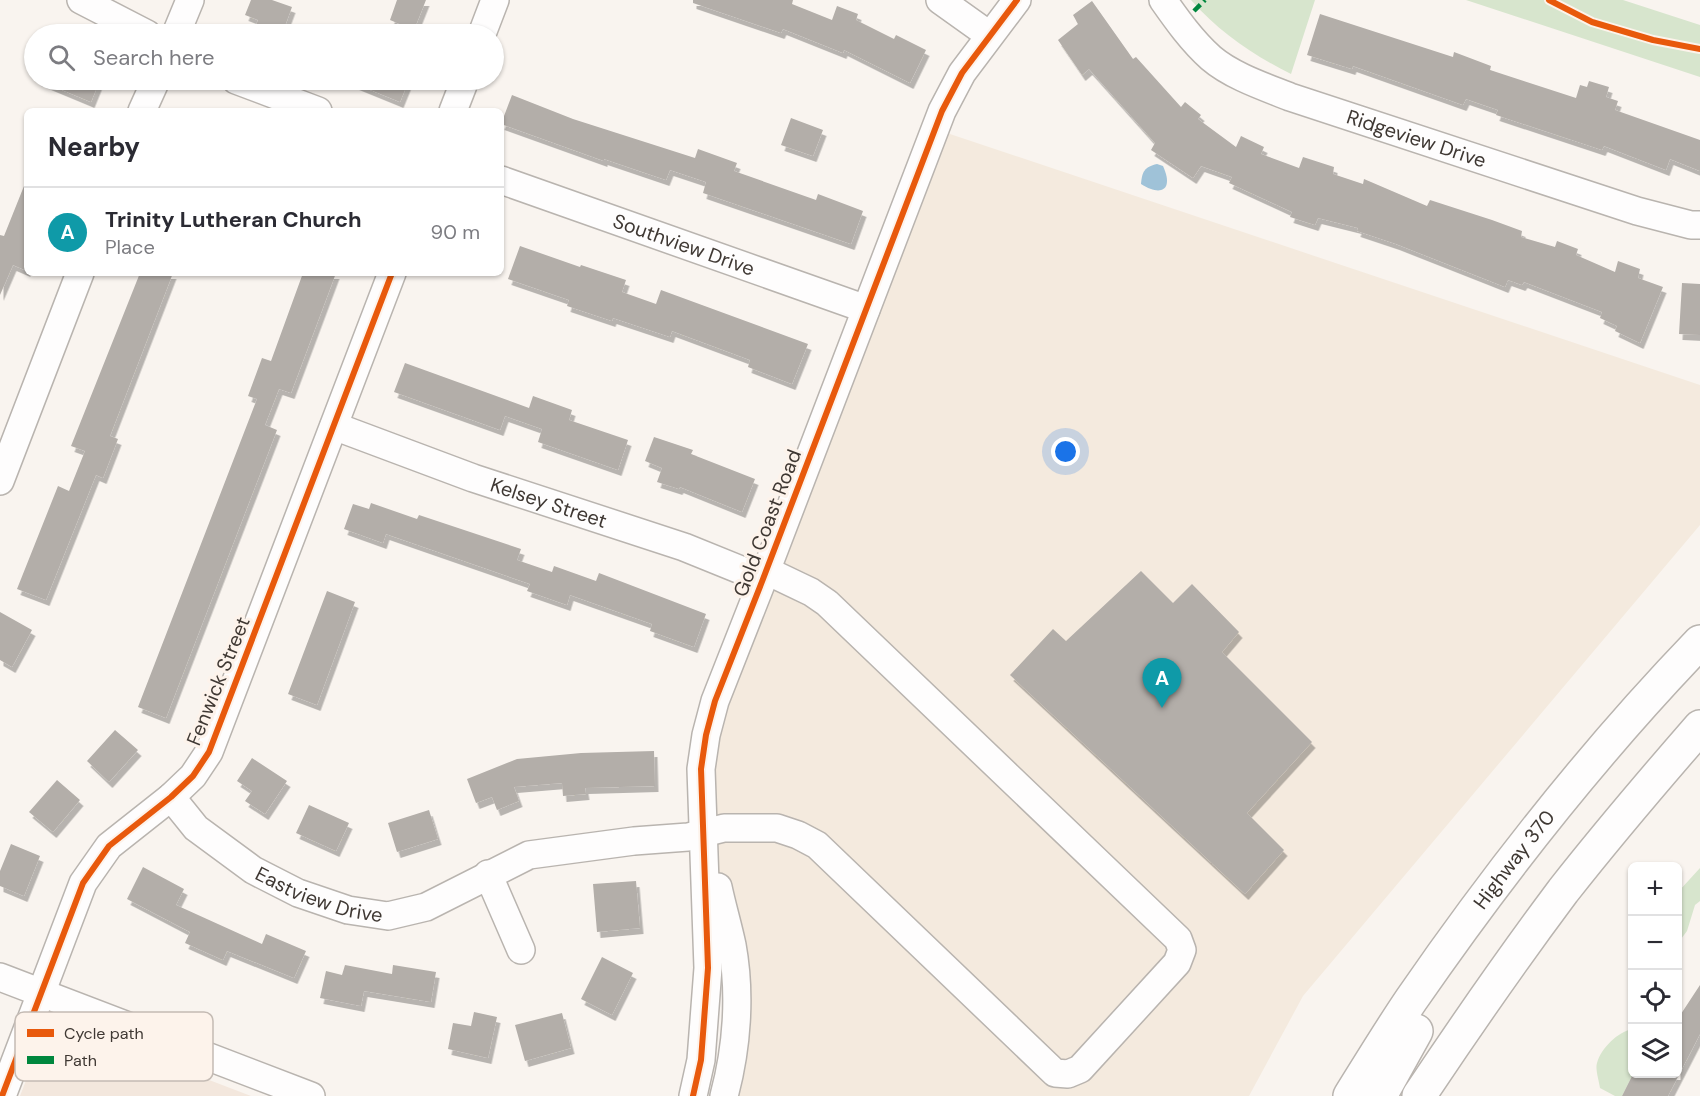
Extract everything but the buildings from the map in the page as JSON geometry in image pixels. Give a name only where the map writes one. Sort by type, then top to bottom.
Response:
[{"type":"highway","name":"Highway 370","points":[[1350,1096],[1411,1000],[1497,882],[1576,780],[1654,690],[1700,642]]},
{"type":"highway","points":[[1419,1096],[1471,1018],[1564,891],[1700,727]]},
{"type":"highway","points":[[1380,1096],[1497,882]]},
{"type":"street","points":[[81,0],[128,24]]},
{"type":"street","points":[[180,24],[190,0]]},
{"type":"street","points":[[486,24],[495,0]]},
{"type":"street","points":[[940,0],[989,35]]},
{"type":"street","name":"Gold Coast Road","points":[[693,1096],[701,1060],[708,968],[701,769],[706,735],[715,701],[942,111],[962,73],[1017,0]]},
{"type":"street","name":"Ridgeview Drive","points":[[1163,0],[1176,20],[1212,58],[1249,81],[1301,101],[1637,211],[1700,225]]},
{"type":"street","points":[[143,108],[151,90]]},
{"type":"street","points":[[262,90],[310,108]]},
{"type":"street","points":[[454,108],[461,90]]},
{"type":"street","name":"Southview Drive","points":[[504,181],[867,309]]},
{"type":"street","points":[[0,481],[79,276]]},
{"type":"street","name":"Fenwick Street","points":[[35,1012],[83,883],[109,846],[171,797],[193,776],[209,752],[391,276]]},
{"type":"street","name":"Kelsey Street","points":[[334,426],[473,478],[684,547],[811,592],[827,603],[1178,939],[1182,950],[1177,963],[1080,1069],[1068,1074],[1055,1073],[818,845],[777,828],[724,828],[705,833]]},
{"type":"street","name":"Eastview Drive","points":[[171,797],[196,828],[253,870],[298,893],[348,910],[388,916],[426,907],[529,855],[688,837],[705,833]]},
{"type":"street","name":"Gold Coast Road","points":[[705,833],[732,946],[736,979],[733,1050],[724,1096]]},
{"type":"street","points":[[488,874],[521,950]]},
{"type":"street","points":[[0,977],[92,1012]]},
{"type":"street","points":[[213,1058],[311,1096]]},
{"type":"street","name":"Fenwick Street","points":[[2,1096],[15,1063]]},
{"type":"shaded area","points":[[935,129],[1700,385],[1700,525],[1303,996],[1249,1096],[724,1096],[733,1050],[705,833],[701,769]]},
{"type":"shaded area","points":[[26,1081],[212,1081],[251,1096],[20,1096]]},
{"type":"green space","points":[[1191,0],[1315,0],[1291,74],[1237,42]]},
{"type":"green space","points":[[1466,0],[1623,0],[1700,25],[1700,77]]},
{"type":"green space","points":[[1700,868],[1700,901],[1695,905],[1687,931],[1682,938],[1682,916],[1682,888]]},
{"type":"green space","points":[[1627,1031],[1628,1078],[1631,1078],[1622,1096],[1615,1096],[1600,1088],[1597,1063],[1602,1052],[1611,1042]]},
{"type":"water","points":[[1157,164],[1163,166],[1167,181],[1164,189],[1154,190],[1141,184],[1144,171]]},
{"type":"marked path","points":[[1194,11],[1205,0]]},
{"type":"cycle path","points":[[693,1096],[701,1060],[708,968],[701,769],[706,735],[715,701],[942,111],[962,73],[1017,0]]},
{"type":"cycle path","points":[[1549,0],[1592,22],[1653,40],[1700,49]]},
{"type":"cycle path","points":[[34,1012],[83,883],[109,846],[171,797],[193,776],[209,752],[391,276]]},
{"type":"cycle path","points":[[2,1096],[15,1062]]},
{"type":"place","name":"Trinity Lutheran Church","points":[[1162,708]]}]
